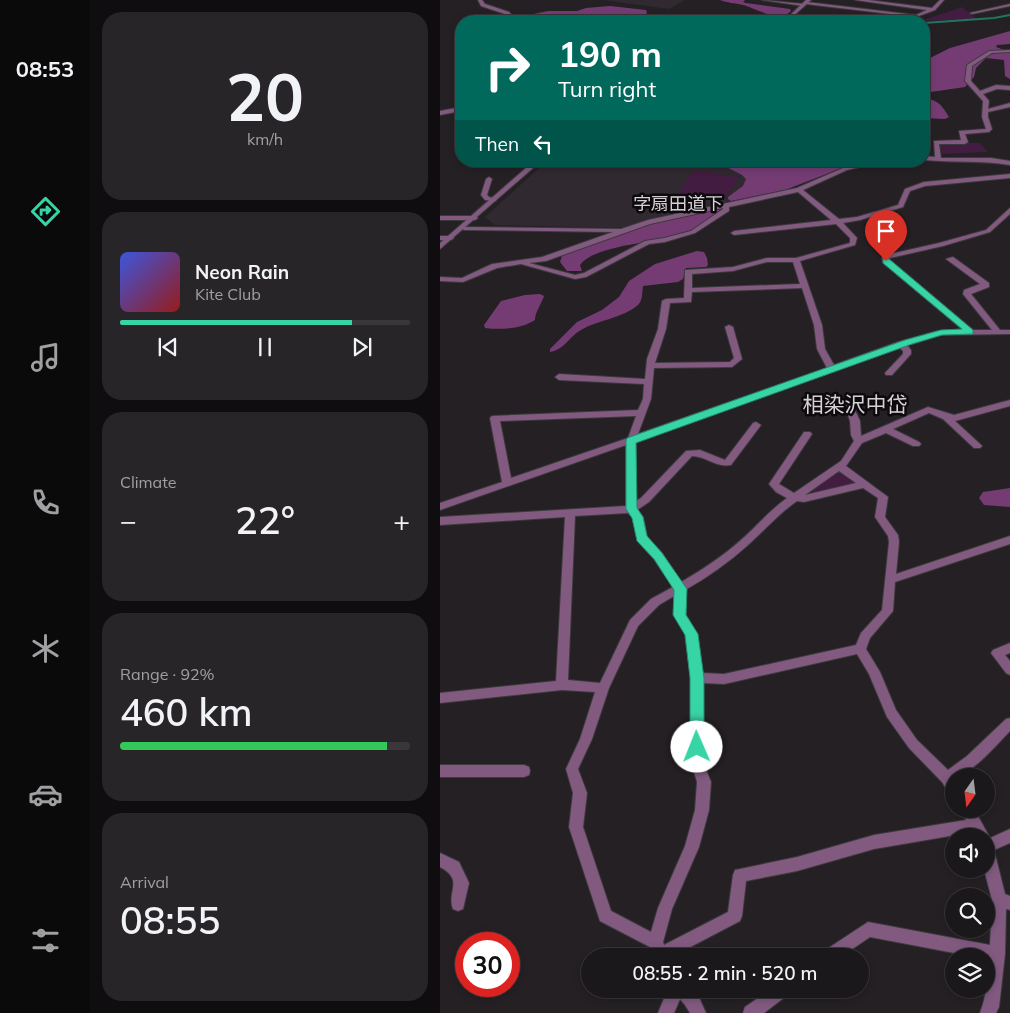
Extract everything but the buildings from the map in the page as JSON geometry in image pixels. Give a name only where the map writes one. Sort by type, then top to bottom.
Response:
[{"type":"street","points":[[480,0],[482,5],[509,15]]},
{"type":"street","points":[[764,0],[908,15]]},
{"type":"street","points":[[856,0],[933,9]]},
{"type":"street","points":[[932,0],[942,0]]},
{"type":"street","points":[[918,15],[933,9],[942,0]]},
{"type":"street","points":[[866,10],[875,1]]},
{"type":"street","points":[[793,15],[806,3]]},
{"type":"street","points":[[972,12],[1010,4]]},
{"type":"street","points":[[938,159],[936,142],[966,142],[961,132],[989,130],[986,101],[981,93],[968,81],[970,65],[991,52],[1010,50]]},
{"type":"street","points":[[981,93],[996,87],[1010,88]]},
{"type":"street","points":[[986,111],[1009,106]]},
{"type":"street","points":[[440,113],[455,110]]},
{"type":"street","points":[[930,158],[952,161],[991,160],[1010,163]]},
{"type":"street","points":[[440,247],[464,228],[531,167]]},
{"type":"street","points":[[440,279],[463,280],[494,266],[543,259],[648,222],[799,190],[845,169],[854,167]]},
{"type":"street","points":[[734,232],[858,219],[901,206],[907,190],[924,184],[1010,176]]},
{"type":"street","points":[[489,179],[484,195],[487,199],[494,200]]},
{"type":"street","points":[[659,948],[665,908],[692,847],[702,810],[704,782],[698,765],[697,678],[691,634],[680,615],[680,589],[658,556],[642,538],[638,517],[631,509],[631,441],[640,413],[647,399],[650,366],[662,328],[666,301],[688,300],[688,272],[733,269],[767,260],[796,260],[853,244],[854,238],[838,222],[799,190]]},
{"type":"street","points":[[516,262],[575,276],[586,275],[647,242],[665,240],[693,232],[727,210],[726,206]]},
{"type":"street","points":[[970,332],[886,261],[886,257],[941,245],[988,231],[1010,210]]},
{"type":"street","points":[[440,218],[475,218]]},
{"type":"street","points":[[999,221],[1010,224]]},
{"type":"street","points":[[464,228],[624,230]]},
{"type":"street","points":[[440,238],[451,238]]},
{"type":"street","points":[[950,259],[986,285],[966,294],[998,332]]},
{"type":"street","points":[[796,260],[818,325],[821,349],[832,369]]},
{"type":"street","points":[[689,290],[805,286]]},
{"type":"street","points":[[650,366],[732,364],[738,359],[729,327]]},
{"type":"street","points":[[440,507],[901,344],[941,333],[1010,332]]},
{"type":"street","points":[[889,373],[907,354],[907,350],[901,344]]},
{"type":"street","points":[[559,377],[649,382]]},
{"type":"street","points":[[947,418],[954,418],[1010,403]]},
{"type":"street","points":[[848,404],[855,421],[856,435],[859,441]]},
{"type":"street","points":[[654,948],[605,916],[576,826],[580,793],[572,769],[586,739],[603,688],[634,623],[655,602],[704,574],[744,543],[777,510],[844,463],[859,441],[928,410],[937,412],[947,418],[977,446]]},
{"type":"street","points":[[507,484],[495,418],[640,413]]},
{"type":"street","points":[[440,521],[631,509],[645,500],[690,453],[698,452],[722,463],[728,462],[756,425]]},
{"type":"street","points":[[886,429],[916,444]]},
{"type":"street","points":[[807,434],[774,484],[776,488],[794,498],[804,499],[865,484]]},
{"type":"street","points":[[839,466],[883,497],[880,517],[892,535],[894,542],[887,612],[865,636],[860,649]]},
{"type":"street","points":[[562,685],[570,514]]},
{"type":"street","points":[[890,580],[1010,540]]},
{"type":"street","points":[[1010,648],[997,652],[1010,670]]},
{"type":"street","points":[[697,678],[724,678],[860,649]]},
{"type":"street","points":[[860,649],[874,672],[891,713],[913,744],[945,778]]},
{"type":"street","points":[[440,698],[562,685],[603,688]]},
{"type":"street","points":[[964,768],[1010,723]]},
{"type":"street","points":[[440,771],[524,771]]},
{"type":"street","points":[[666,948],[735,916],[740,875],[797,864],[874,842],[945,835]]},
{"type":"street","points":[[995,842],[1010,836]]},
{"type":"street","points":[[440,860],[454,867],[462,883],[458,904]]},
{"type":"street","points":[[988,1013],[991,1007],[1004,902],[995,874]]},
{"type":"street","points":[[841,948],[868,929],[997,954]]},
{"type":"street","points":[[666,1013],[672,998]]},
{"type":"street","points":[[690,998],[698,1013]]},
{"type":"street","points":[[751,1013],[772,998]]},
{"type":"shaded area","points":[[602,0],[685,0],[669,9]]},
{"type":"shaded area","points":[[720,0],[745,0],[743,2],[790,9],[791,11],[786,15],[770,15],[743,5]]},
{"type":"shaded area","points":[[610,6],[646,10],[647,13],[645,15],[529,15],[548,11],[577,11],[586,8]]},
{"type":"shaded area","points":[[962,7],[977,19],[930,21],[930,18]]},
{"type":"shaded area","points":[[1010,31],[1010,44],[997,45],[996,47],[1010,52],[1010,79],[1005,76],[1004,60],[986,58],[976,68],[974,77],[965,87],[930,92],[930,58],[950,48]]},
{"type":"shaded area","points":[[930,99],[944,109],[949,117],[945,119],[930,118]]},
{"type":"shaded area","points":[[980,143],[988,152],[942,154],[940,144]]},
{"type":"shaded area","points":[[540,167],[739,167],[752,176],[734,199],[713,207],[647,220],[622,228],[495,225],[485,217]]},
{"type":"shaded area","points":[[727,167],[844,167],[785,190],[731,201],[728,197],[743,186],[746,179]]},
{"type":"shaded area","points":[[698,171],[737,177],[739,179],[725,197],[720,199],[679,191],[693,172]]},
{"type":"shaded area","points":[[719,209],[723,210],[685,233],[598,253],[587,258],[580,265],[582,271],[567,271],[560,262],[562,256],[641,225]]},
{"type":"shaded area","points":[[697,251],[704,252],[708,265],[706,267],[686,268],[683,279],[678,282],[643,286],[641,301],[638,305],[618,316],[581,330],[559,349],[550,352],[550,349],[577,322],[602,310],[619,297],[629,281],[655,264]]},
{"type":"shaded area","points":[[540,294],[544,296],[535,320],[511,328],[485,328],[484,325],[501,301],[525,295]]},
{"type":"shaded area","points":[[836,471],[842,472],[858,483],[815,494],[810,489]]},
{"type":"shaded area","points":[[1010,488],[1010,507],[984,505],[979,498],[983,492]]},
{"type":"waterway","points":[[930,23],[1010,15]]},
{"type":"district","name":"字扇田道下","points":[[678,204]]},
{"type":"district","name":"相染沢中岱","points":[[855,405]]},
{"type":"route","points":[[697,747],[697,678],[691,634],[680,615],[680,589],[658,556],[642,538],[638,517],[631,509],[631,441],[909,342],[941,333],[970,332],[886,261]]}]
